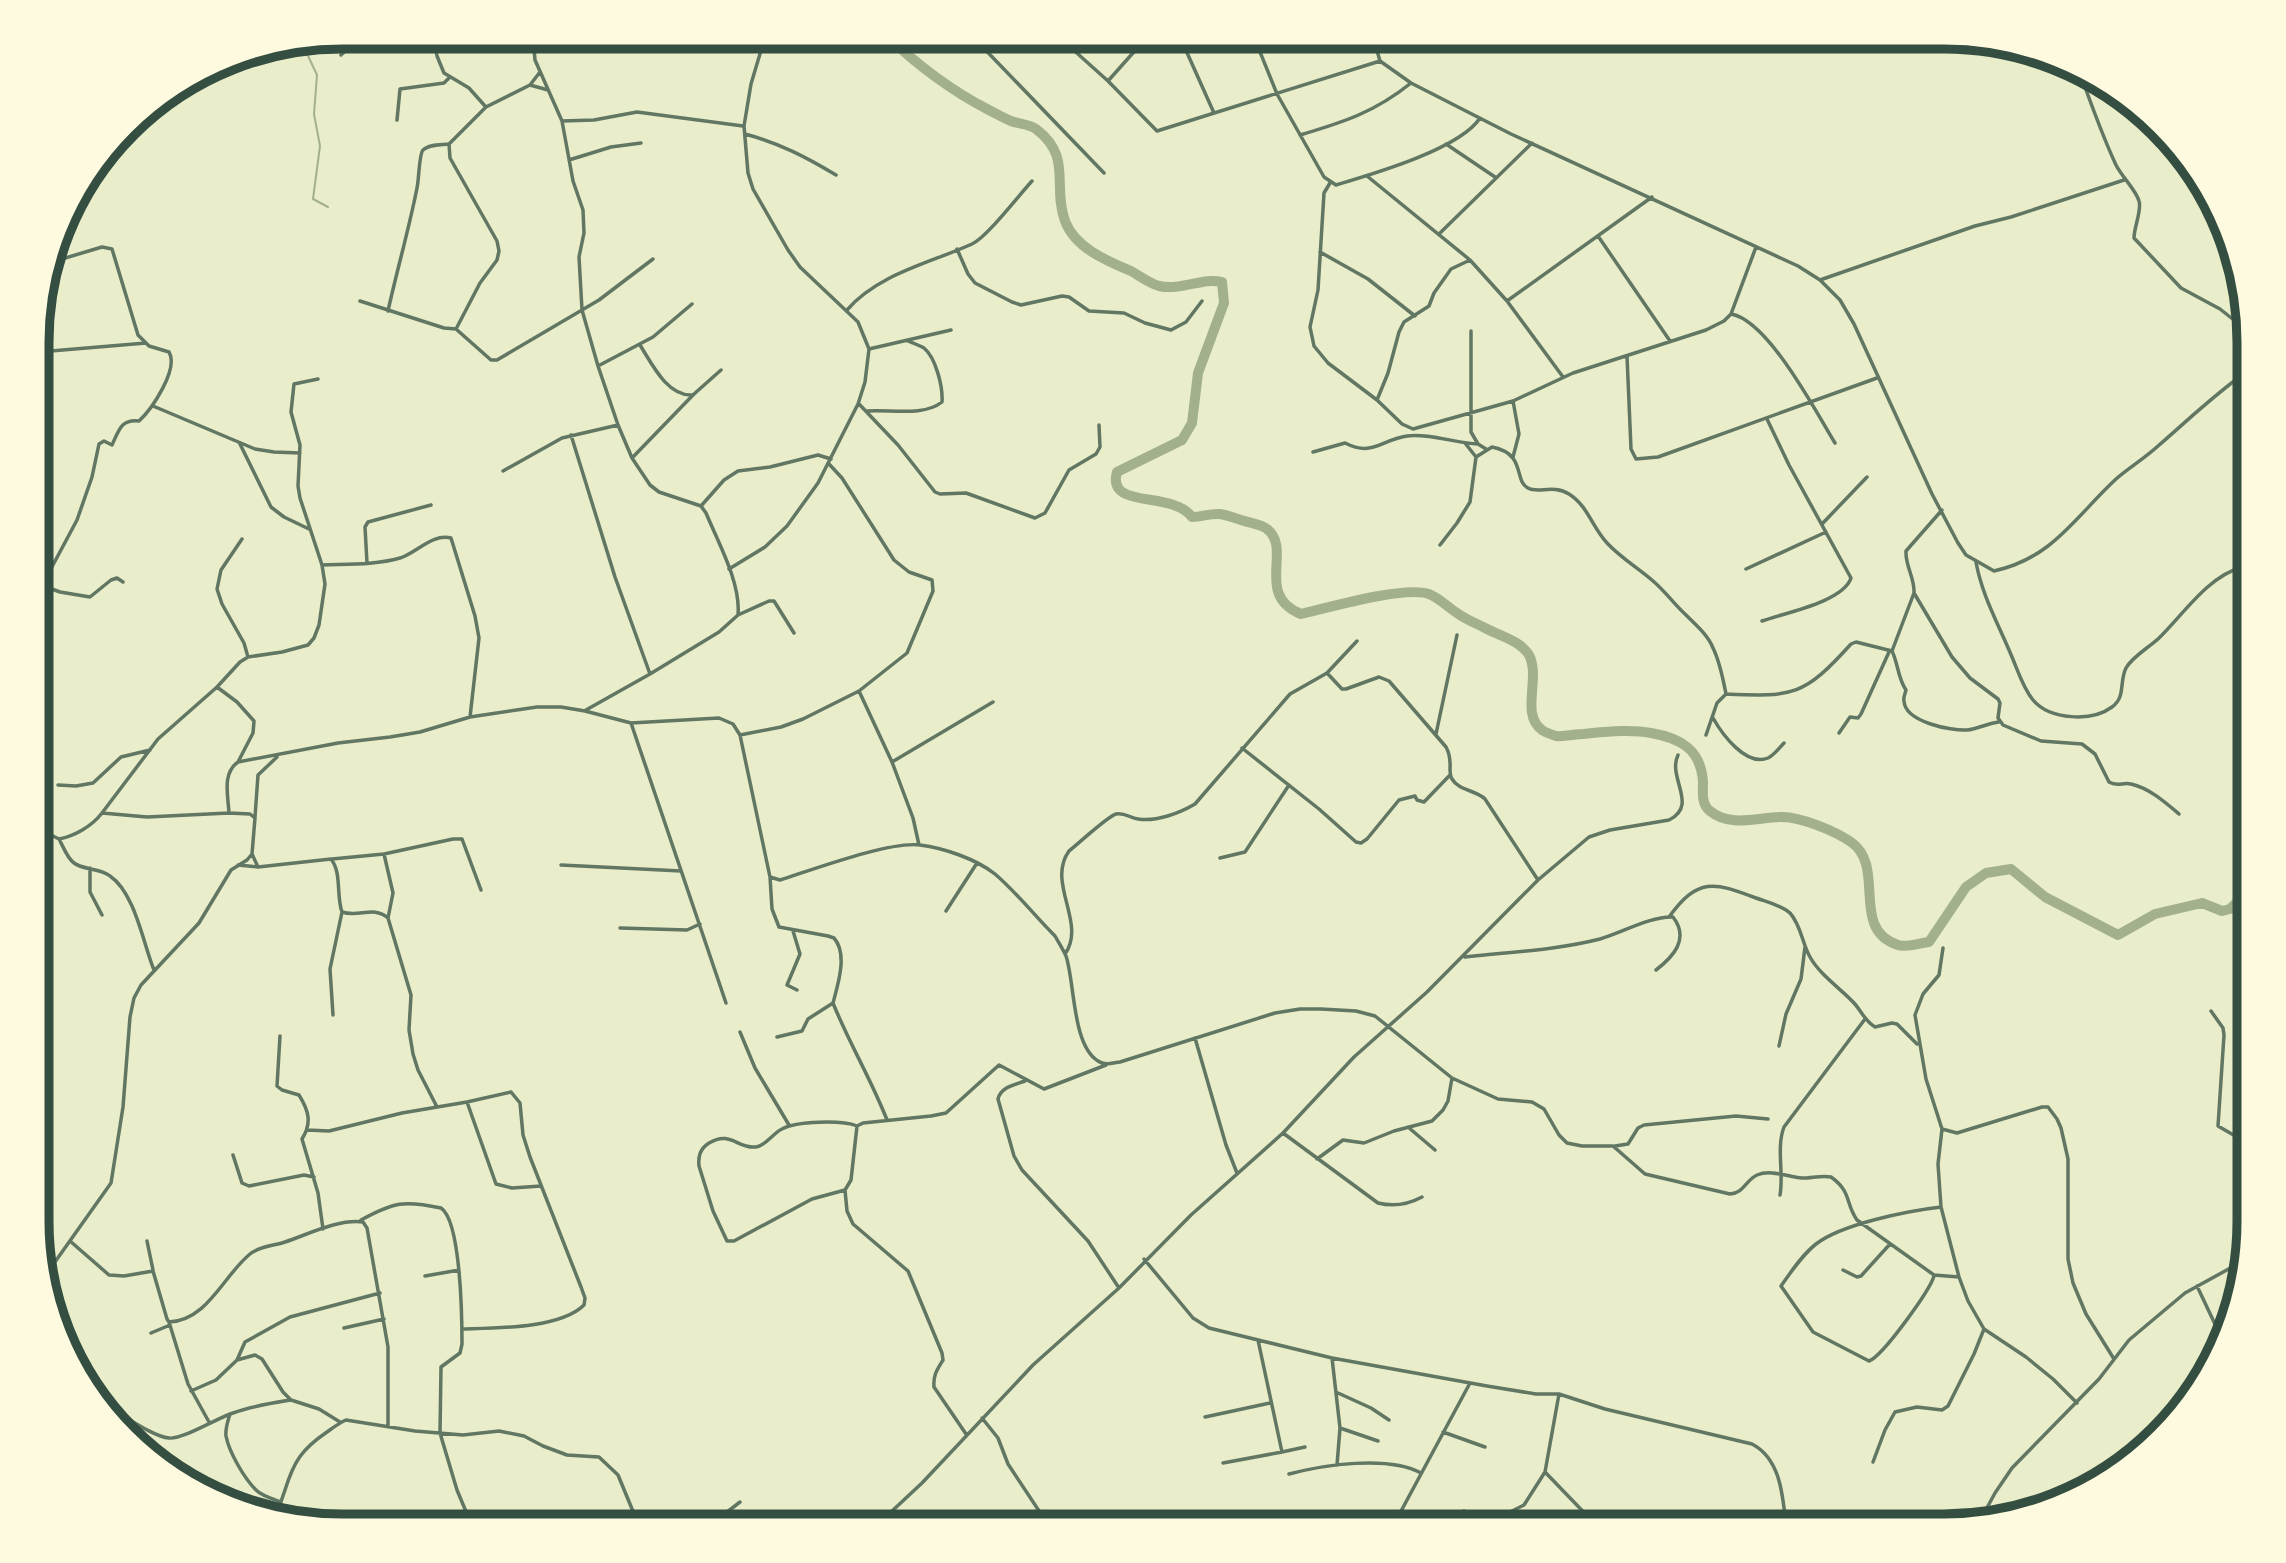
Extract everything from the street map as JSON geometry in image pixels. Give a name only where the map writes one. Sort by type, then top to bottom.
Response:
[{"type":"street","points":[[341,55],[347,49]]},
{"type":"street","points":[[436,49],[440,65],[449,78],[463,83],[478,96],[485,107]]},
{"type":"street","points":[[533,49],[562,121],[585,221],[579,257],[582,310],[618,425],[632,458],[654,489],[701,506],[729,569],[739,605],[738,615]]},
{"type":"street","points":[[729,569],[765,547],[788,526],[801,509],[830,462],[858,404],[869,349],[858,322],[800,267],[753,189],[748,173],[744,126],[751,84],[761,49]]},
{"type":"street","points":[[984,49],[1104,173]]},
{"type":"street","points":[[1072,49],[1157,131],[1380,61]]},
{"type":"street","points":[[1108,81],[1138,49]]},
{"type":"street","points":[[1185,49],[1214,113]]},
{"type":"street","points":[[1259,49],[1277,94],[1329,183],[1336,185],[1367,176],[1446,144],[1467,133],[1480,118]]},
{"type":"street","points":[[1376,49],[1380,61],[1411,83],[1532,143],[1798,266],[1820,280],[1840,300],[1849,316],[1932,494],[1966,555],[1994,571],[2033,558],[2055,541],[2116,480],[2207,401],[2237,379]]},
{"type":"street","points":[[388,312],[410,223],[424,148],[449,144],[485,107],[530,85],[540,72]]},
{"type":"street","points":[[397,120],[400,89],[444,83],[449,78]]},
{"type":"street","points":[[1299,135],[1364,114],[1380,106],[1411,83]]},
{"type":"street","points":[[530,85],[550,90]]},
{"type":"street","points":[[2084,85],[2124,180],[2137,195],[2141,205],[2134,225],[2134,238],[2181,288],[2220,309],[2236,322]]},
{"type":"street","points":[[562,121],[594,120],[637,111],[744,126]]},
{"type":"street","points":[[746,134],[796,151],[836,175]]},
{"type":"street","points":[[569,160],[611,147],[641,142]]},
{"type":"street","points":[[1439,234],[1532,143]]},
{"type":"street","points":[[449,144],[450,158],[486,220],[499,251],[456,329]]},
{"type":"street","points":[[1446,144],[1495,177]]},
{"type":"street","points":[[1367,176],[1470,260],[1507,300],[1563,377]]},
{"type":"street","points":[[1820,280],[1975,226],[2124,180]]},
{"type":"street","points":[[847,310],[863,294],[974,243],[993,226],[1032,181]]},
{"type":"street","points":[[1329,183],[1324,193],[1318,290],[1311,327],[1314,346],[1328,363],[1377,400],[1402,424],[1413,429],[1513,401],[1563,377],[1706,330],[1724,321],[1731,314],[1756,247]]},
{"type":"street","points":[[1507,300],[1652,197]]},
{"type":"street","points":[[1598,236],[1670,341]]},
{"type":"street","points":[[49,569],[77,520],[92,477],[99,444],[104,441],[112,445],[122,424],[131,420],[139,421],[153,406],[168,374],[172,354],[146,343],[138,335],[113,249],[102,247],[61,259]]},
{"type":"street","points":[[957,249],[975,283],[1021,305],[1062,296],[1069,297],[1088,311],[1124,313],[1145,323],[1171,330],[1186,322],[1202,301]]},
{"type":"street","points":[[1320,252],[1368,279],[1415,316]]},
{"type":"street","points":[[360,300],[388,312],[456,329],[494,361],[582,310],[653,260]]},
{"type":"street","points":[[1377,400],[1404,322],[1429,306],[1434,293],[1451,269],[1470,260]]},
{"type":"street","points":[[598,366],[640,345],[673,322],[692,304]]},
{"type":"street","points":[[1734,306],[1782,357],[1835,443]]},
{"type":"street","points":[[1731,314],[1741,316]]},
{"type":"street","points":[[869,349],[951,330]]},
{"type":"street","points":[[1471,331],[1471,432],[1478,444]]},
{"type":"street","points":[[867,411],[918,411],[942,402],[930,355],[908,341]]},
{"type":"street","points":[[49,351],[146,343]]},
{"type":"street","points":[[640,345],[671,389],[684,395],[694,394]]},
{"type":"street","points":[[1627,356],[1631,449],[1636,459],[1658,457],[1877,378]]},
{"type":"street","points":[[632,458],[721,370]]},
{"type":"street","points":[[59,839],[66,838],[96,821],[169,728],[217,687],[240,662],[248,657],[301,648],[314,638],[319,625],[325,584],[322,565],[300,498],[300,444],[291,412],[293,384],[318,379]]},
{"type":"street","points":[[1513,401],[1519,434],[1513,457]]},
{"type":"street","points":[[858,404],[867,411],[935,492],[966,493],[1035,518],[1045,513],[1069,470],[1096,454],[1100,447],[1099,425]]},
{"type":"street","points":[[153,406],[240,443],[274,452],[300,453]]},
{"type":"street","points":[[1762,621],[1837,595],[1850,583],[1849,572],[1789,465],[1767,419]]},
{"type":"street","points":[[503,471],[571,435],[618,425]]},
{"type":"street","points":[[571,435],[615,577],[650,674]]},
{"type":"street","points":[[1313,452],[1345,443],[1366,450],[1406,436],[1478,444],[1486,449],[1498,449],[1513,457],[1525,486],[1529,489],[1556,488],[1576,499],[1584,506],[1592,523],[1617,554],[1651,579],[1702,631],[1714,648],[1726,694]]},
{"type":"street","points":[[240,443],[271,508],[311,530]]},
{"type":"street","points":[[1465,443],[1476,457]]},
{"type":"street","points":[[1440,545],[1470,502],[1476,457],[1486,449]]},
{"type":"street","points":[[701,506],[724,480],[738,471],[769,467],[818,455],[830,462],[842,478],[894,560],[909,572],[932,580],[934,585],[907,653],[859,691],[803,719],[781,727],[740,735]]},
{"type":"street","points":[[1822,524],[1867,477]]},
{"type":"street","points":[[367,563],[365,527],[368,522],[432,505]]},
{"type":"street","points":[[1839,733],[1850,717],[1858,718],[1861,714],[1891,652],[1914,593],[1914,583],[1905,557],[1906,551],[1942,510]]},
{"type":"street","points":[[1746,569],[1826,531]]},
{"type":"street","points":[[322,565],[403,558],[416,548],[442,537],[451,538],[479,638],[470,717]]},
{"type":"street","points":[[242,539],[221,570],[217,589],[244,643],[248,657]]},
{"type":"street","points":[[1976,562],[1985,598],[2032,699],[2053,714],[2071,717],[2102,712],[2114,706],[2122,693],[2127,667],[2212,585],[2237,568]]},
{"type":"street","points":[[49,588],[90,597],[111,580],[117,578],[123,582]]},
{"type":"street","points":[[1914,593],[1952,657],[1970,678],[1998,699],[1999,722]]},
{"type":"street","points":[[585,710],[719,632],[738,615],[769,601],[774,601],[794,633]]},
{"type":"street","points":[[1436,734],[1457,635]]},
{"type":"street","points":[[1065,954],[1072,936],[1060,872],[1064,857],[1069,851],[1113,815],[1123,814],[1136,819],[1155,818],[1185,810],[1195,804],[1290,694],[1326,673],[1357,641]]},
{"type":"street","points":[[1726,694],[1769,696],[1797,691],[1814,682],[1851,645],[1863,642],[1891,652],[1906,690],[1903,702],[1907,710],[1918,718],[1951,730],[1969,730],[1999,722],[2024,736],[2041,741],[2082,744],[2095,754],[2109,782],[2117,785],[2128,783],[2148,791],[2163,799],[2179,814]]},
{"type":"street","points":[[1242,748],[1356,842],[1361,843],[1367,839],[1399,800],[1415,796],[1417,800],[1424,802],[1450,775],[1450,754],[1436,734],[1384,677],[1342,689],[1326,673]]},
{"type":"street","points":[[217,687],[237,702],[254,721],[253,733],[238,762]]},
{"type":"street","points":[[859,691],[914,818],[919,845]]},
{"type":"street","points":[[1706,735],[1717,704],[1726,694]]},
{"type":"street","points":[[892,762],[993,702]]},
{"type":"street","points":[[229,813],[228,775],[230,767],[238,762],[338,743],[420,732],[470,717],[561,707],[585,710],[631,723],[719,718],[733,724],[740,735],[767,870],[771,877],[773,917],[779,927],[828,936],[838,943],[841,951],[839,979],[833,1003],[887,1120]]},
{"type":"street","points":[[1713,718],[1734,747],[1758,759],[1769,758],[1784,743]]},
{"type":"street","points":[[631,723],[726,1003]]},
{"type":"street","points":[[58,785],[93,783],[121,757],[150,750]]},
{"type":"street","points":[[258,867],[252,854],[258,775],[278,755]]},
{"type":"street","points":[[889,1514],[922,1483],[1033,1365],[1119,1288],[1144,1259],[1283,1133],[1353,1057],[1463,957],[1538,880],[1589,837],[1675,817],[1681,804],[1682,792],[1674,766],[1678,755]]},
{"type":"street","points":[[1450,775],[1460,787],[1480,794],[1485,799],[1538,880]]},
{"type":"street","points":[[1220,858],[1245,852],[1289,785]]},
{"type":"street","points":[[102,813],[147,817],[229,813],[250,814],[256,818]]},
{"type":"street","points":[[51,835],[59,839],[74,863],[112,877],[132,907],[154,970]]},
{"type":"street","points":[[237,865],[258,867],[384,854],[462,839],[481,890]]},
{"type":"street","points":[[771,877],[779,880],[862,855],[919,845],[977,863],[1010,888],[1055,936],[1065,954],[1081,1036],[1091,1055],[1106,1065]]},
{"type":"street","points":[[53,1267],[111,1183],[123,1107],[130,1017],[138,991],[154,970],[200,923],[231,870],[252,854]]},
{"type":"street","points":[[384,854],[393,893],[388,918],[411,995],[410,1030],[413,1054],[437,1107]]},
{"type":"street","points":[[331,859],[337,871],[337,891],[342,912],[330,969],[333,1015]]},
{"type":"street","points":[[946,911],[977,863]]},
{"type":"street","points":[[561,865],[681,871]]},
{"type":"street","points":[[90,868],[90,892],[102,915]]},
{"type":"street","points":[[1463,957],[1564,946],[1601,938],[1669,917],[1680,902],[1698,887],[1724,886],[1784,908],[1797,925],[1813,962],[1854,1003],[1865,1019],[1875,1027],[1897,1024],[1919,1046]]},
{"type":"street","points":[[342,912],[353,914],[376,910],[388,918]]},
{"type":"street","points":[[1656,970],[1675,954],[1678,947],[1678,925],[1669,917]]},
{"type":"street","points":[[620,928],[687,930],[700,924]]},
{"type":"street","points":[[792,930],[800,954],[787,985],[797,990]]},
{"type":"street","points":[[1779,1046],[1786,1014],[1801,979],[1805,945]]},
{"type":"street","points":[[1943,948],[1939,975],[1923,994],[1915,1014],[1926,1079],[1942,1129],[1938,1164],[1941,1207],[1959,1278],[1984,1329],[2053,1379],[2077,1403]]},
{"type":"street","points":[[777,1037],[802,1031],[808,1019],[833,1003]]},
{"type":"street","points":[[845,1190],[812,1199],[734,1241],[727,1241],[713,1211],[699,1166],[701,1149],[721,1138],[751,1147],[759,1146],[789,1125],[825,1123],[856,1126],[931,1116],[946,1112],[999,1065],[1044,1089],[1106,1065],[1275,1013],[1300,1009],[1356,1011],[1375,1016],[1452,1078],[1498,1099],[1532,1102],[1545,1109],[1559,1135],[1567,1143],[1582,1146],[1628,1144],[1638,1128],[1644,1125],[1736,1116],[1768,1119]]},
{"type":"street","points":[[2211,1012],[2223,1028],[2224,1035],[2218,1126],[2237,1137]]},
{"type":"street","points":[[1780,1195],[1780,1139],[1787,1120],[1865,1019]]},
{"type":"street","points":[[740,1032],[755,1068],[789,1125]]},
{"type":"street","points":[[280,1036],[278,1086],[302,1098],[309,1121],[302,1139],[314,1177],[323,1229]]},
{"type":"street","points":[[1195,1038],[1237,1174]]},
{"type":"street","points":[[1317,1159],[1343,1140],[1360,1143],[1437,1118],[1448,1101],[1452,1078]]},
{"type":"street","points":[[1025,1081],[1007,1087],[1000,1093],[998,1100],[1014,1156],[1031,1181],[1088,1241],[1119,1288]]},
{"type":"street","points":[[307,1130],[329,1131],[402,1113],[511,1092],[517,1096],[523,1135],[585,1298],[583,1305],[561,1317],[531,1324],[462,1329]]},
{"type":"street","points":[[467,1102],[496,1184],[512,1188],[541,1186]]},
{"type":"street","points":[[1942,1129],[1958,1133],[2042,1107],[2048,1107],[2054,1114],[2061,1128],[2068,1159],[2070,1270],[2086,1314],[2114,1359]]},
{"type":"street","points":[[856,1126],[851,1180],[845,1190],[847,1211],[853,1224],[912,1277],[942,1353],[943,1360],[933,1379],[934,1387],[966,1434]]},
{"type":"street","points":[[1408,1127],[1435,1150]]},
{"type":"street","points":[[1283,1133],[1378,1203],[1397,1205],[1422,1197]]},
{"type":"street","points":[[1613,1146],[1645,1174],[1725,1193],[1736,1194],[1755,1176],[1761,1174],[1801,1178],[1831,1177],[1847,1193],[1853,1214],[1862,1224],[1934,1275],[1959,1278]]},
{"type":"street","points":[[233,1155],[242,1183],[249,1185],[304,1175],[314,1177]]},
{"type":"street","points":[[304,1175],[311,1166]]},
{"type":"street","points":[[151,1333],[169,1323],[187,1318],[210,1301],[251,1252],[332,1226],[359,1222],[377,1211],[409,1202],[445,1210],[450,1220],[459,1270],[462,1350],[443,1364],[439,1372],[440,1433],[467,1514]]},
{"type":"street","points":[[1934,1275],[1934,1279],[1894,1337],[1873,1360],[1866,1361],[1813,1332],[1781,1286],[1817,1243],[1831,1235],[1862,1224],[1941,1207]]},
{"type":"street","points":[[322,1215],[332,1226]]},
{"type":"street","points":[[359,1222],[363,1222],[367,1228],[384,1318],[389,1374],[388,1427]]},
{"type":"street","points":[[70,1241],[109,1275],[124,1276],[153,1270]]},
{"type":"street","points":[[147,1241],[153,1270],[191,1391],[209,1422]]},
{"type":"street","points":[[1843,1270],[1857,1277],[1861,1276],[1890,1244]]},
{"type":"street","points":[[1144,1259],[1200,1324],[1332,1357],[1536,1394],[1559,1394],[1605,1409],[1757,1446],[1774,1466],[1785,1514]]},
{"type":"street","points":[[1985,1510],[2012,1468],[2077,1403],[2129,1340],[2197,1286],[2233,1267]]},
{"type":"street","points":[[425,1276],[459,1270]]},
{"type":"street","points":[[2197,1286],[2217,1328]]},
{"type":"street","points":[[191,1391],[216,1380],[237,1360],[245,1342],[289,1317],[380,1293]]},
{"type":"street","points":[[344,1328],[384,1318]]},
{"type":"street","points":[[1873,1462],[1895,1412],[1917,1407],[1942,1410],[1948,1406],[1984,1329]]},
{"type":"street","points":[[1258,1340],[1282,1452]]},
{"type":"street","points":[[237,1360],[251,1355],[259,1356],[283,1392],[291,1399],[319,1409],[340,1422]]},
{"type":"street","points":[[1332,1357],[1340,1428],[1337,1465]]},
{"type":"street","points":[[1399,1513],[1470,1383]]},
{"type":"street","points":[[1338,1393],[1390,1420]]},
{"type":"street","points":[[1510,1514],[1524,1505],[1545,1472],[1559,1394]]},
{"type":"street","points":[[124,1416],[169,1438],[187,1436],[194,1429],[209,1422],[247,1408],[291,1399]]},
{"type":"street","points":[[1205,1417],[1270,1403]]},
{"type":"street","points":[[230,1414],[226,1436],[231,1449],[258,1492],[281,1502]]},
{"type":"street","points":[[982,1418],[998,1438],[1008,1464],[1041,1514]]},
{"type":"street","points":[[280,1507],[293,1466],[301,1453],[313,1441],[346,1420],[463,1435],[499,1431],[524,1436],[557,1452],[599,1457],[618,1475],[633,1514]]},
{"type":"street","points":[[1340,1428],[1378,1441]]},
{"type":"street","points":[[1443,1432],[1485,1447]]},
{"type":"street","points":[[1223,1462],[1305,1447]]},
{"type":"street","points":[[1289,1474],[1337,1465],[1402,1466],[1421,1473]]},
{"type":"street","points":[[1545,1472],[1585,1514]]},
{"type":"street","points":[[724,1514],[740,1502]]},
{"type":"waterway","points":[[901,49],[961,94],[1005,118],[1034,127],[1047,140],[1058,161],[1065,221],[1076,239],[1084,246],[1102,258],[1159,286],[1222,282],[1224,303],[1198,373],[1192,423],[1182,440],[1117,472],[1116,484],[1121,491],[1131,496],[1170,504],[1183,509],[1192,517],[1220,514],[1267,529],[1277,548],[1276,584],[1287,606],[1301,614],[1405,592],[1431,595],[1463,617],[1509,639],[1525,650],[1532,664],[1532,715],[1543,731],[1556,736],[1634,731],[1671,738],[1687,747],[1698,761],[1705,805],[1718,816],[1736,820],[1773,817],[1799,819],[1818,825],[1851,842],[1861,853],[1867,866],[1871,912],[1875,926],[1883,937],[1901,946],[1929,942],[1966,887],[1986,873],[2011,869],[2045,897],[2118,935],[2155,914],[2202,903],[2222,911],[2230,909],[2237,902]]},
{"type":"waterway","points":[[306,52],[317,75],[314,114],[320,146],[313,199],[328,207]]}]
